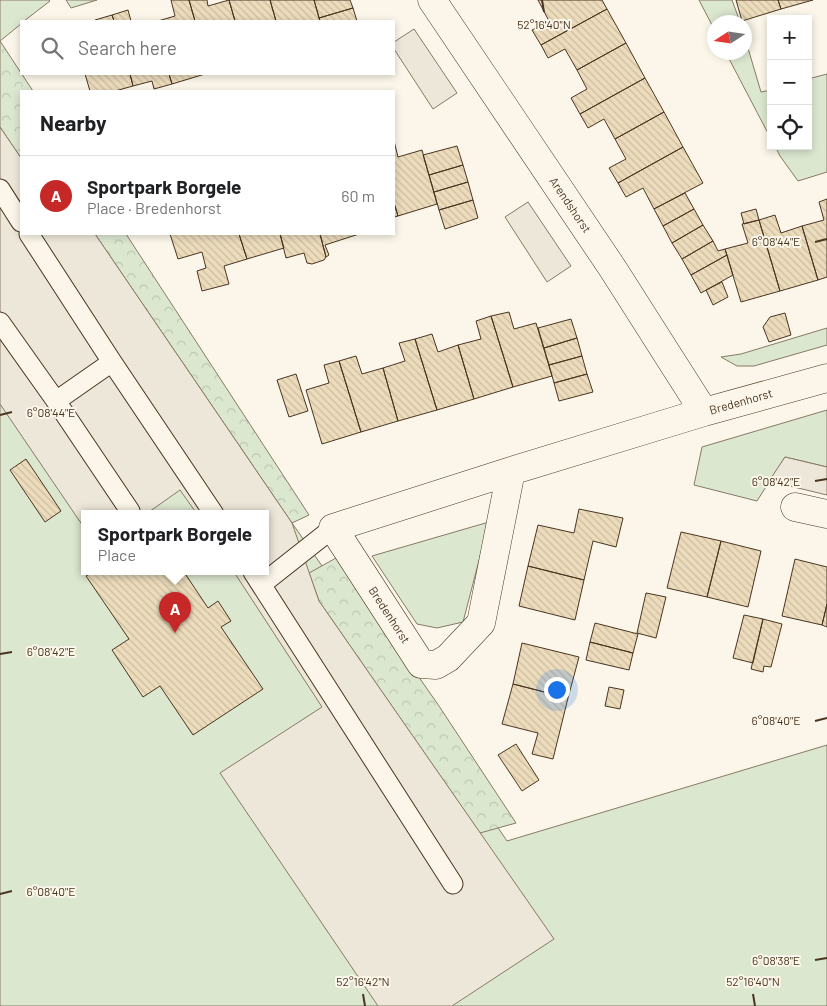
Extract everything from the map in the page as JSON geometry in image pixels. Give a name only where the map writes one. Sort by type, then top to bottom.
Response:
[{"type":"street","name":"Arendshorst","points":[[432,0],[613,269],[704,412]]},
{"type":"street","name":"Bredenhorst","points":[[511,471],[481,623],[448,658],[436,665],[421,664],[332,528],[511,471],[704,412],[827,378]]},
{"type":"street","points":[[795,507],[827,514]]},
{"type":"lane","points":[[0,189],[20,220]]},
{"type":"lane","points":[[30,235],[211,510]]},
{"type":"lane","points":[[0,322],[129,510]]},
{"type":"lane","points":[[56,401],[112,362]]},
{"type":"lane","points":[[269,570],[332,528]]},
{"type":"lane","points":[[257,578],[453,884]]},
{"type":"green space","points":[[0,0],[50,1],[25,20],[20,20],[20,25],[0,41]]},
{"type":"green space","points":[[66,0],[97,0],[71,8]]},
{"type":"green space","points":[[699,0],[732,0],[737,15],[707,15]]},
{"type":"green space","points":[[0,41],[20,71],[20,75],[22,75],[32,90],[20,90],[20,157],[0,127]]},
{"type":"green space","points":[[730,60],[752,60],[761,92],[767,91],[767,131]]},
{"type":"green space","points":[[827,74],[827,172],[798,181],[777,150],[812,150],[812,78]]},
{"type":"green space","points":[[0,127],[20,157],[20,235],[96,235],[336,586],[507,841],[827,745],[827,1006],[0,1006]]},
{"type":"green space","points":[[96,235],[127,235],[309,515],[292,523]]},
{"type":"green space","points":[[827,328],[827,345],[754,366],[737,366],[721,357],[741,354]]},
{"type":"green space","points":[[827,410],[827,467],[785,457],[757,501],[694,485],[702,447]]},
{"type":"green space","points":[[489,522],[463,622],[437,628],[417,624],[372,556]]},
{"type":"green space","points":[[336,558],[439,706],[516,823],[480,833],[319,601],[309,573]]},
{"type":"shaded area","points":[[414,29],[457,93],[433,109],[395,51],[395,41]]},
{"type":"shaded area","points":[[0,127],[20,157],[20,235],[96,235],[292,523],[319,601],[554,939],[452,1006],[378,1006],[220,773],[322,707],[236,575],[269,575],[269,510],[194,510],[180,490],[152,510],[81,510],[81,523],[0,404]]},
{"type":"shaded area","points":[[528,202],[571,266],[547,282],[505,217]]},
{"type":"shaded area","points":[[785,457],[827,467],[827,495],[769,481]]},
{"type":"building","points":[[171,0],[189,0],[195,20],[161,20],[175,16]]},
{"type":"building","points":[[189,0],[207,0],[208,6],[229,0],[235,20],[195,20]]},
{"type":"building","points":[[229,0],[270,0],[276,20],[235,20]]},
{"type":"building","points":[[270,0],[314,0],[320,20],[276,20]]},
{"type":"building","points":[[314,0],[350,0],[353,8],[319,18]]},
{"type":"building","points":[[538,0],[602,0],[607,9],[541,45],[532,30],[549,21]]},
{"type":"building","points":[[736,0],[778,0],[781,9],[752,18],[752,15],[740,15]]},
{"type":"building","points":[[778,0],[813,0],[781,9]]},
{"type":"building","points":[[353,8],[357,20],[320,20],[319,18]]},
{"type":"building","points":[[607,9],[626,43],[577,70],[565,49],[548,58],[541,45]]},
{"type":"building","points":[[128,10],[131,20],[114,20],[112,15]]},
{"type":"building","points":[[112,15],[114,20],[95,20]]},
{"type":"building","points":[[626,43],[645,78],[580,114],[571,98],[587,89],[577,70]]},
{"type":"building","points":[[85,75],[130,75],[133,86],[119,90],[90,90]]},
{"type":"building","points":[[130,75],[169,75],[172,84],[154,89],[152,81],[133,86]]},
{"type":"building","points":[[169,75],[202,75],[172,84]]},
{"type":"building","points":[[645,78],[664,112],[615,139],[604,119],[588,128],[580,114]]},
{"type":"building","points":[[664,112],[683,147],[618,183],[609,168],[626,159],[615,139]]},
{"type":"building","points":[[395,145],[398,157],[422,150],[437,204],[398,216],[395,206]]},
{"type":"building","points":[[457,146],[463,165],[429,175],[423,155]]},
{"type":"building","points":[[683,147],[703,183],[654,209],[643,188],[626,197],[618,183]]},
{"type":"building","points":[[463,165],[468,182],[434,192],[429,175]]},
{"type":"building","points":[[468,182],[473,200],[439,210],[434,192]]},
{"type":"building","points":[[685,193],[694,209],[663,226],[654,209]]},
{"type":"building","points":[[827,199],[827,277],[818,280],[802,226],[824,220],[819,202]]},
{"type":"building","points":[[473,200],[478,218],[445,229],[439,210]]},
{"type":"building","points":[[395,206],[398,216],[395,217]]},
{"type":"building","points":[[694,209],[703,225],[672,243],[663,226]]},
{"type":"building","points":[[756,209],[759,220],[744,224],[741,213]]},
{"type":"building","points":[[775,215],[781,233],[802,226],[818,280],[780,291],[759,220]]},
{"type":"building","points":[[759,220],[780,291],[741,302],[725,249],[748,243],[742,224]]},
{"type":"building","points":[[703,225],[713,241],[682,259],[672,243]]},
{"type":"building","points":[[170,235],[239,235],[247,259],[224,266],[229,284],[202,291],[197,271],[206,268],[202,252],[178,259]]},
{"type":"building","points":[[239,235],[280,235],[284,248],[247,259]]},
{"type":"building","points":[[280,235],[320,235],[326,257],[324,260],[312,264],[307,263],[304,253],[286,258]]},
{"type":"building","points":[[320,235],[356,235],[325,245],[329,255],[326,257]]},
{"type":"building","points":[[713,241],[718,251],[725,249],[727,255],[691,275],[682,259]]},
{"type":"building","points":[[727,255],[733,275],[701,293],[691,275]]},
{"type":"building","points":[[722,282],[728,297],[713,305],[706,290]]},
{"type":"building","points":[[509,312],[514,329],[536,323],[552,376],[513,387],[491,316]]},
{"type":"building","points":[[785,313],[791,335],[769,342],[763,327],[770,317]]},
{"type":"building","points":[[491,316],[513,387],[474,399],[458,345],[481,339],[476,321]]},
{"type":"building","points":[[571,319],[577,338],[544,348],[538,328]]},
{"type":"building","points":[[432,334],[438,352],[458,345],[474,399],[437,410],[415,339]]},
{"type":"building","points":[[577,338],[582,356],[549,365],[544,348]]},
{"type":"building","points":[[415,339],[437,410],[398,421],[383,368],[405,361],[399,343]]},
{"type":"building","points":[[356,356],[362,374],[383,368],[398,421],[361,432],[339,361]]},
{"type":"building","points":[[582,356],[587,374],[554,383],[549,365]]},
{"type":"building","points":[[339,361],[361,432],[322,444],[306,390],[329,383],[324,365]]},
{"type":"building","points":[[296,374],[308,411],[289,417],[277,380]]},
{"type":"building","points":[[587,374],[593,392],[559,401],[554,383]]},
{"type":"building","points":[[26,459],[61,511],[45,522],[10,470]]},
{"type":"building","points":[[579,509],[623,518],[616,547],[593,541],[584,580],[528,566],[538,525],[574,533]]},
{"type":"building","points":[[681,532],[721,541],[707,597],[667,588]]},
{"type":"building","points":[[721,541],[761,551],[748,607],[707,597]]},
{"type":"building","points":[[795,559],[827,567],[827,604],[822,625],[782,616]]},
{"type":"building","points":[[528,566],[584,580],[575,620],[519,606]]},
{"type":"building","points":[[186,575],[208,608],[218,601],[231,621],[221,627],[263,689],[193,735],[160,686],[143,697],[112,650],[129,639],[86,576]]},
{"type":"building","points":[[646,593],[666,597],[656,638],[637,633]]},
{"type":"building","points":[[827,604],[827,627],[822,625]]},
{"type":"building","points":[[744,615],[763,619],[753,663],[733,658]]},
{"type":"building","points":[[763,619],[782,624],[771,667],[764,666],[763,672],[751,669]]},
{"type":"building","points":[[595,623],[638,634],[633,653],[590,642]]},
{"type":"building","points":[[590,642],[633,653],[629,670],[586,660]]},
{"type":"building","points":[[522,643],[579,657],[568,698],[513,684]]},
{"type":"building","points":[[513,684],[568,698],[553,759],[532,754],[538,733],[502,724]]},
{"type":"building","points":[[609,687],[624,690],[620,709],[605,706]]},
{"type":"building","points":[[516,744],[539,780],[522,791],[498,755]]},
{"type":"place","name":"Sportpark Borgele","points":[[175,633]]}]
